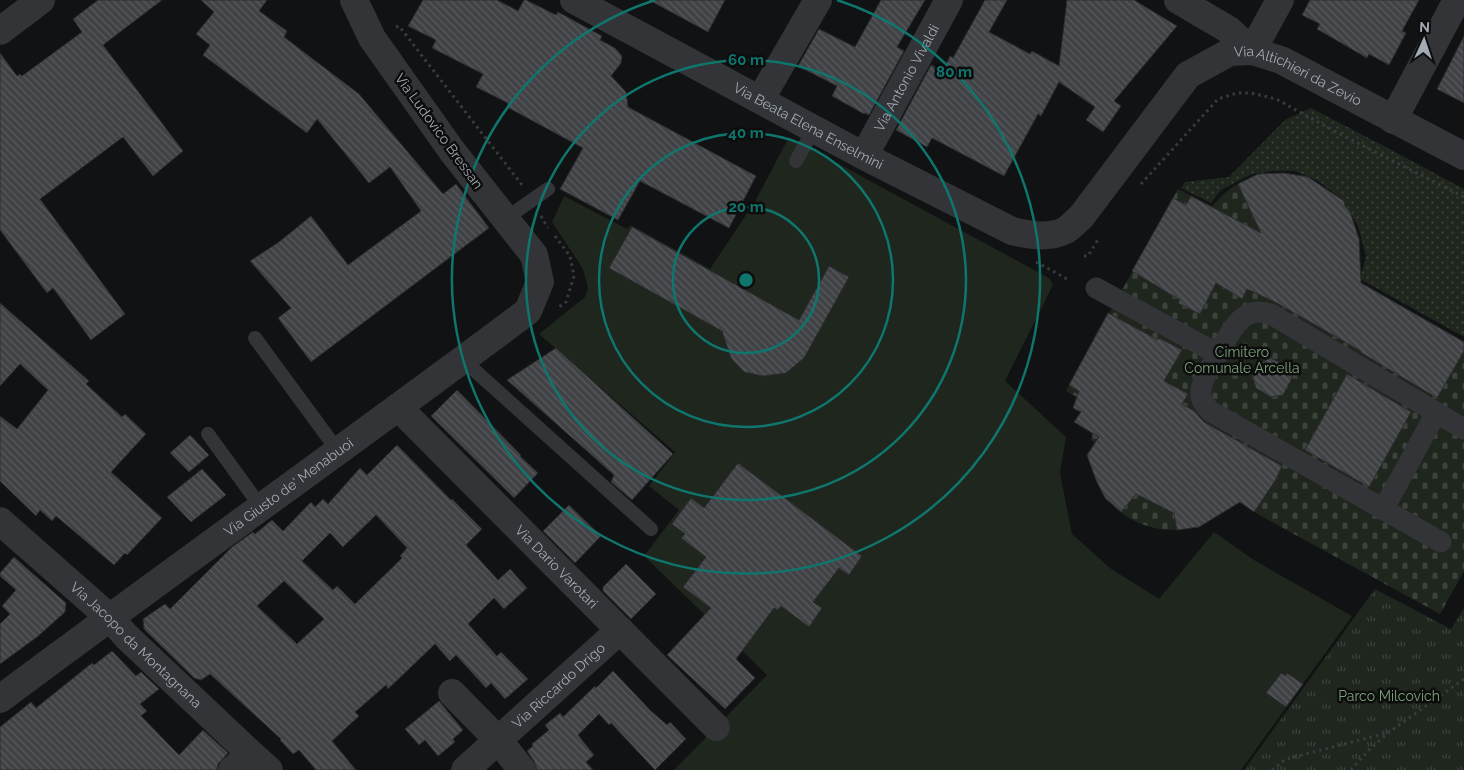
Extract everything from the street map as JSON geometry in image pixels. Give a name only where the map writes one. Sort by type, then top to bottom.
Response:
[{"type":"street","points":[[0,31],[42,0]]},
{"type":"street","name":"Via Ludovico Bressan","points":[[354,0],[372,38],[452,151],[534,255]]},
{"type":"street","name":"Via Beata Elena Enselmini","points":[[574,0],[864,156],[1012,230],[1030,236],[1049,235]]},
{"type":"street","points":[[760,100],[818,0]]},
{"type":"street","name":"Via Antonio Vivaldi","points":[[864,156],[949,0]]},
{"type":"street","points":[[1178,0],[1229,30],[1252,51],[1280,0]]},
{"type":"street","points":[[1393,120],[1457,0]]},
{"type":"street","name":"Via Altichieri da Zevio","points":[[1049,235],[1066,230],[1081,217],[1188,75],[1230,52],[1252,51],[1281,60],[1464,156]]},
{"type":"street","name":"Via Giusto de' Menabuoi","points":[[0,699],[528,311],[540,282],[534,255]]},
{"type":"street","points":[[1096,288],[1218,354]]},
{"type":"street","points":[[1441,542],[1210,411],[1202,401],[1200,392],[1218,354],[1237,324],[1246,316],[1258,312],[1270,314],[1464,429]]},
{"type":"street","name":"Via Dario Varotari","points":[[398,407],[716,726]]},
{"type":"street","points":[[1383,510],[1436,413]]},
{"type":"street","name":"Via Jacopo da Montagnana","points":[[0,521],[109,618],[250,765]]},
{"type":"street","name":"Via Riccardo Drigo","points":[[466,770],[620,630]]},
{"type":"street","points":[[452,693],[499,741],[522,770]]},
{"type":"lane","points":[[796,161],[814,129]]},
{"type":"lane","points":[[505,219],[548,189]]},
{"type":"lane","points":[[255,338],[338,451]]},
{"type":"lane","points":[[464,359],[651,530]]},
{"type":"lane","points":[[208,434],[261,507]]},
{"type":"path","points":[[394,28],[399,26],[521,183],[548,227]]},
{"type":"path","points":[[1140,185],[1218,99],[1237,93],[1251,93],[1276,99],[1464,197]]},
{"type":"path","points":[[1084,256],[1088,256],[1102,233]]},
{"type":"path","points":[[1351,770],[1368,750],[1388,733],[1464,679]]},
{"type":"path","points":[[1272,770],[1286,759],[1388,733]]},
{"type":"green space","points":[[1311,108],[1464,189],[1464,337],[1360,279],[1366,256],[1358,226],[1341,198],[1318,181],[1295,171],[1273,171],[1252,174],[1221,190],[1211,203],[1181,188],[1185,182],[1229,177],[1285,120]]},
{"type":"green space","points":[[789,137],[1049,278],[1053,285],[1005,381],[1066,437],[1060,473],[1072,534],[1110,568],[1159,599],[1214,532],[1254,560],[1352,616],[1241,770],[674,770],[767,675],[644,556],[679,510],[649,486],[675,452],[539,334],[585,297],[588,288],[583,269],[552,222],[564,196],[627,229],[631,225],[710,269],[754,203]]},
{"type":"green space","name":"Cimitero Comunale Arcella","points":[[1281,173],[1300,176],[1356,280],[1464,342],[1464,571],[1440,614],[1261,516],[1236,500],[1214,517],[1190,528],[1164,530],[1130,519],[1111,502],[1090,451],[1095,443],[1091,440],[1095,419],[1073,408],[1077,397],[1066,391],[1178,189],[1212,207],[1234,186],[1242,182],[1251,178]]},
{"type":"green space","name":"Parco Milcovich","points":[[1375,589],[1451,629],[1464,608],[1464,770],[1244,770]]},
{"type":"building","points":[[98,0],[162,0],[103,45],[183,151],[153,176],[123,137],[40,199],[125,314],[91,340],[53,288],[47,293],[0,230],[0,53],[17,76],[20,74],[22,76],[82,32],[73,19]]},
{"type":"building","points":[[201,0],[267,0],[259,11],[287,31],[284,37],[359,94],[443,194],[456,184],[489,228],[311,362],[278,318],[291,308],[250,261],[279,242],[311,216],[348,265],[421,211],[390,167],[369,183],[317,119],[307,133],[203,55],[210,45],[196,34],[214,12]]},
{"type":"building","points":[[423,0],[497,0],[518,11],[524,0],[526,0],[556,15],[558,12],[602,36],[600,40],[615,48],[622,56],[621,63],[611,76],[626,92],[628,107],[756,176],[729,228],[640,181],[618,220],[560,189],[583,148],[507,107],[508,103],[476,87],[483,74],[432,48],[436,40],[408,26]]},
{"type":"building","points":[[649,0],[725,0],[708,32]]},
{"type":"building","points":[[881,0],[925,0],[897,47],[904,51],[869,115],[832,96],[837,86],[798,66],[819,29],[855,47]]},
{"type":"building","points":[[985,0],[1007,0],[989,32],[1030,54],[1032,51],[1059,66],[1067,0],[1134,0],[1177,26],[1114,101],[1121,106],[1103,132],[1086,120],[1095,107],[1059,82],[1041,116],[1038,114],[1004,176],[932,138],[927,147],[896,130],[931,65],[943,71],[950,56],[953,58]]},
{"type":"building","points":[[1310,0],[1419,0],[1402,31],[1406,33],[1389,65],[1369,54],[1367,58],[1317,29],[1320,24],[1302,15]]},
{"type":"building","points":[[1464,36],[1464,103],[1437,89]]},
{"type":"building","points":[[1284,173],[1308,177],[1344,201],[1345,206],[1350,212],[1359,239],[1361,283],[1464,342],[1464,351],[1437,398],[1361,351],[1277,303],[1247,289],[1242,299],[1216,283],[1200,314],[1178,303],[1180,300],[1132,271],[1173,198],[1186,205],[1191,196],[1261,233],[1238,184],[1258,174]]},
{"type":"building","points":[[632,227],[799,320],[829,266],[849,277],[804,358],[786,373],[763,376],[744,372],[731,358],[722,331],[609,268]]},
{"type":"building","points":[[0,303],[89,381],[86,384],[122,417],[125,414],[146,434],[111,472],[162,518],[127,555],[125,553],[114,565],[56,516],[52,521],[40,510],[36,516],[0,481],[0,416],[17,429],[48,390],[20,364],[0,386]]},
{"type":"building","points":[[1108,313],[1158,340],[1159,338],[1182,350],[1164,381],[1188,394],[1182,404],[1194,411],[1204,422],[1282,466],[1275,481],[1254,512],[1240,502],[1199,527],[1177,530],[1174,513],[1136,494],[1121,512],[1105,498],[1087,455],[1099,437],[1074,422],[1081,412],[1073,408],[1079,391],[1069,385]]},
{"type":"building","points":[[556,348],[673,454],[632,500],[611,482],[614,475],[507,380]]},
{"type":"building","points":[[1271,358],[1289,368],[1292,378],[1283,395],[1271,397],[1256,388],[1253,378],[1262,362]]},
{"type":"building","points":[[1347,374],[1411,412],[1369,487],[1305,450]]},
{"type":"building","points":[[457,390],[538,473],[514,498],[431,416]]},
{"type":"building","points":[[190,435],[209,455],[189,472],[170,453]]},
{"type":"building","points":[[397,445],[482,529],[466,545],[498,580],[510,569],[527,588],[504,609],[494,598],[468,624],[497,656],[501,652],[528,679],[505,699],[491,683],[486,688],[456,655],[450,661],[435,644],[388,689],[386,685],[355,712],[359,716],[332,741],[356,770],[316,770],[299,750],[293,754],[281,739],[210,674],[201,680],[194,678],[144,629],[143,619],[165,604],[170,609],[232,547],[253,532],[255,534],[272,520],[283,531],[311,502],[315,507],[323,499],[328,504],[360,468],[367,475]],"holes":[[[376,515],[407,548],[400,556],[402,558],[355,604],[337,586],[333,590],[302,561],[330,533],[343,547]],[[284,581],[324,619],[297,644],[257,606]]]},
{"type":"building","points":[[738,463],[862,556],[849,575],[839,568],[813,602],[822,608],[809,627],[781,606],[778,610],[774,608],[736,659],[755,678],[725,709],[667,655],[711,608],[683,587],[706,557],[681,538],[685,534],[672,524],[691,498],[704,508]]},
{"type":"building","points":[[202,469],[226,495],[191,522],[167,497]]},
{"type":"building","points":[[569,505],[601,536],[575,563],[543,531]]},
{"type":"building","points":[[14,557],[66,603],[65,612],[37,637],[0,664],[0,624],[10,614],[2,606],[16,590],[0,576],[0,573]]},
{"type":"building","points":[[626,564],[656,594],[631,619],[603,591],[603,587]]},
{"type":"building","points":[[112,651],[136,676],[141,672],[159,689],[140,704],[147,711],[141,716],[179,755],[203,730],[228,753],[218,764],[217,770],[0,770],[0,727],[31,702],[36,708],[92,663],[94,665]]},
{"type":"building","points":[[613,671],[651,711],[667,725],[670,722],[686,739],[655,770],[611,723],[609,725],[599,714],[578,735],[594,755],[586,762],[593,770],[537,770],[534,761],[527,751],[533,746],[532,744],[549,730],[545,725],[560,713],[563,717]]},
{"type":"building","points":[[1281,673],[1285,676],[1287,673],[1303,684],[1286,707],[1266,693]]},
{"type":"building","points":[[439,701],[463,730],[453,739],[455,742],[438,756],[425,740],[419,745],[405,729]]}]
